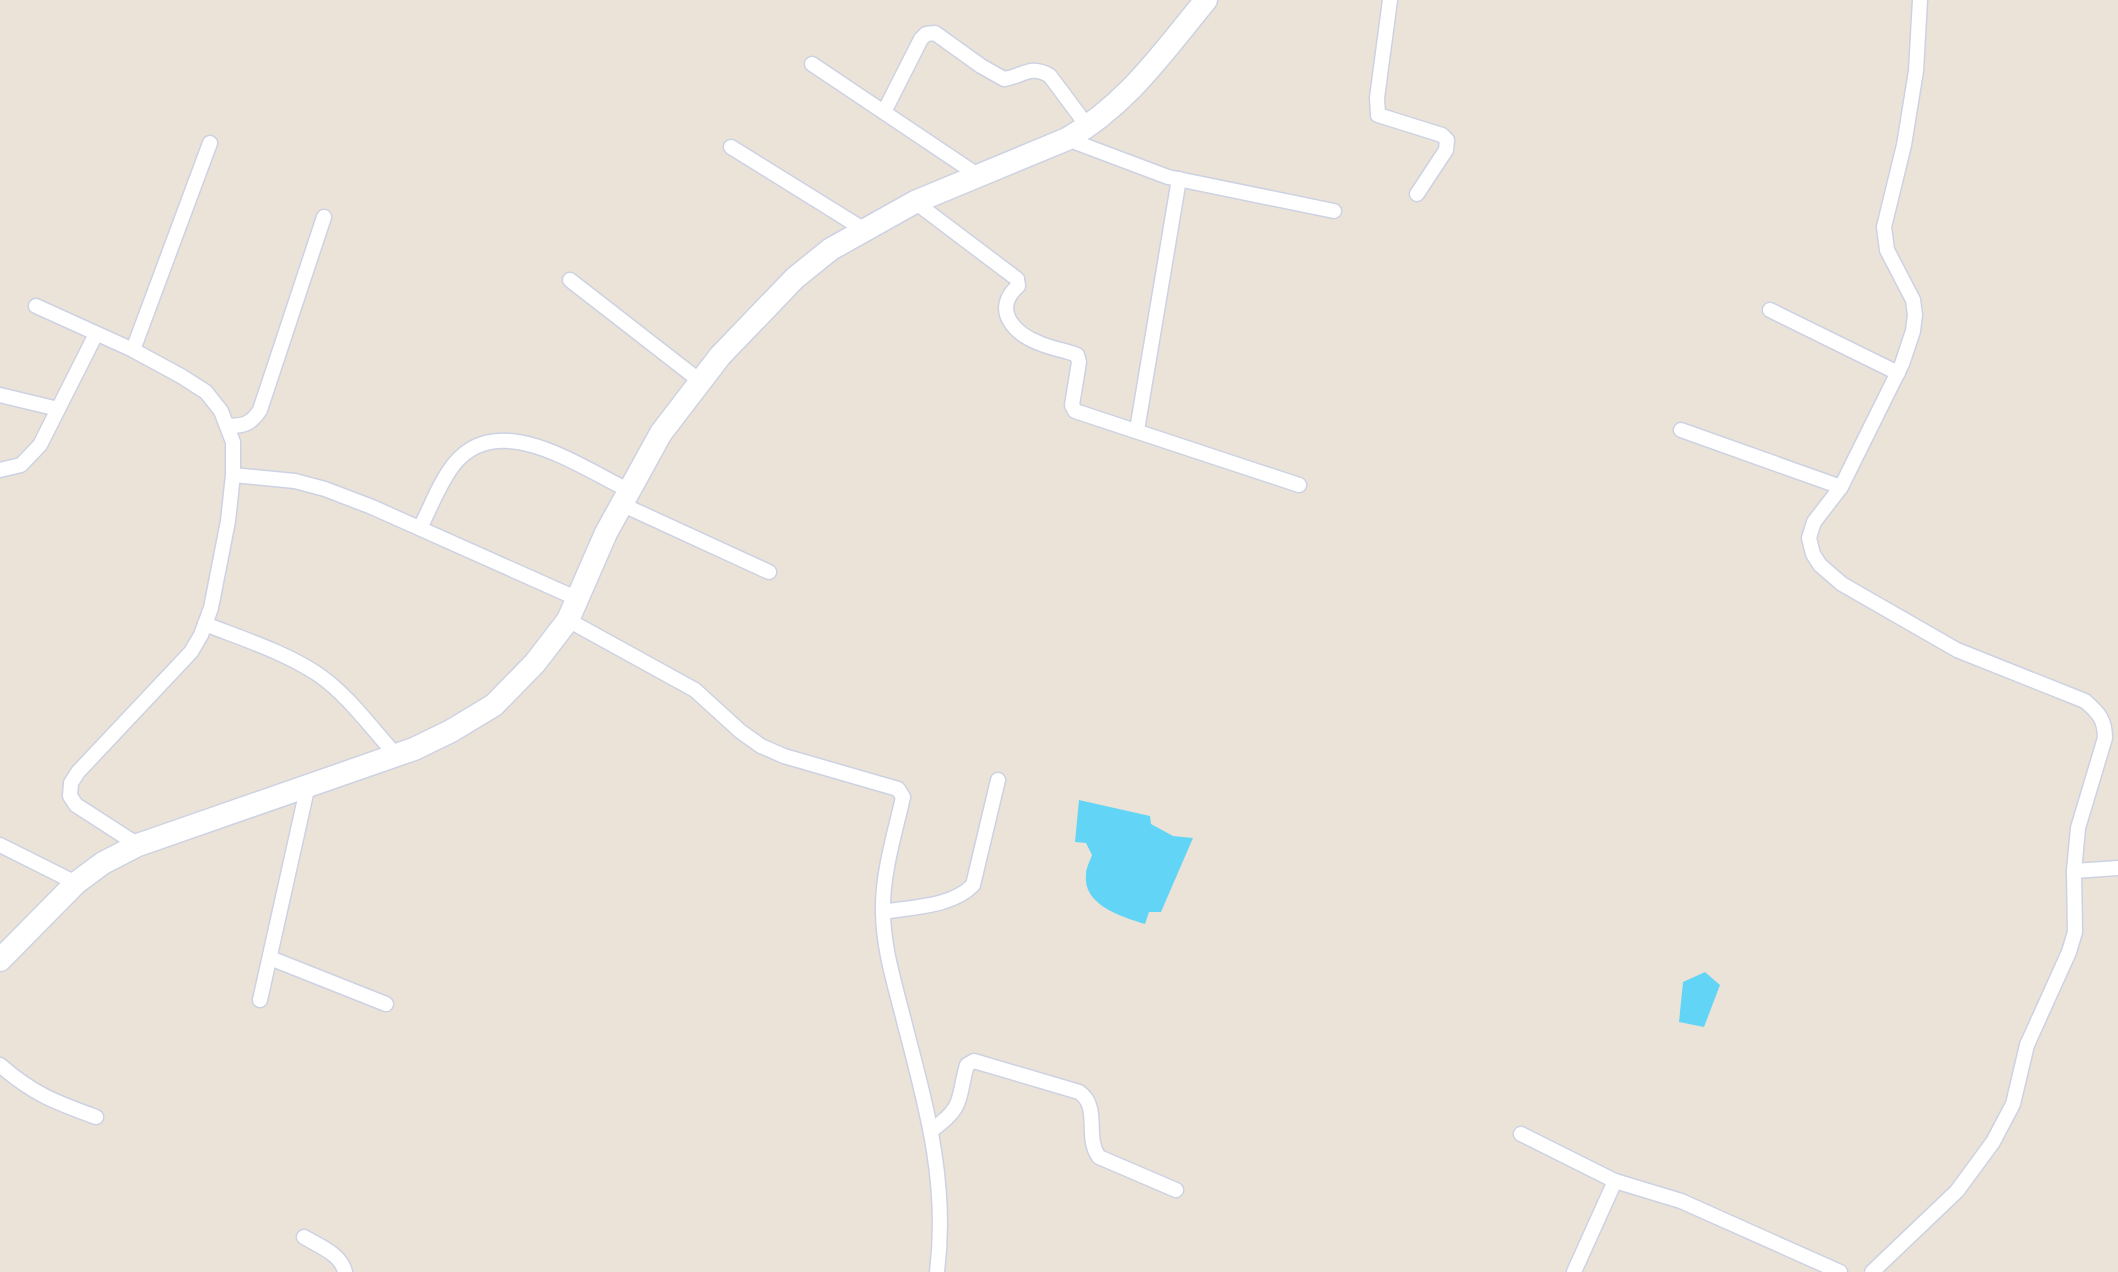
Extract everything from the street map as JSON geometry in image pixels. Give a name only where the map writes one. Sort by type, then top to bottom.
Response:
[{"type":"street","points":[[0,960],[76,883],[103,863],[138,845],[396,755],[451,731],[494,705],[535,663],[568,620],[624,497],[661,433],[700,381],[795,278],[831,249],[915,202],[1067,139],[1088,127],[1123,99],[1206,0]]},
{"type":"street","points":[[1390,0],[1377,98],[1378,115],[1442,135],[1447,140],[1446,150],[1417,194]]},
{"type":"street","points":[[1872,1272],[1957,1191],[1981,1161],[2013,1104],[2027,1045],[2069,952],[2076,916],[2074,871],[2078,828],[2105,738],[2105,723],[2085,701],[1957,650],[1842,584],[1820,565],[1813,554],[1809,538],[1814,522],[1841,487],[1898,373],[1913,331],[1913,300],[1887,250],[1884,227],[1904,145],[1916,71],[1920,0]]},
{"type":"street","points":[[884,112],[921,39],[926,34],[935,33],[1004,79],[1026,70],[1041,71],[1050,76],[1088,127]]},
{"type":"street","points":[[812,64],[979,176]]},
{"type":"street","points":[[1067,139],[1143,169],[1179,179],[1334,211]]},
{"type":"street","points":[[133,350],[210,143]]},
{"type":"street","points":[[731,147],[863,229]]},
{"type":"street","points":[[1137,430],[1179,179]]},
{"type":"street","points":[[915,202],[1017,279],[1018,286],[1006,298],[1004,306],[1014,326],[1025,336],[1077,355],[1079,362],[1072,405],[1075,411],[1299,485]]},
{"type":"street","points":[[227,426],[252,422],[260,410],[324,217]]},
{"type":"street","points":[[570,280],[700,381]]},
{"type":"street","points":[[36,306],[133,350],[206,392],[221,411],[233,442],[228,521],[205,624],[191,652],[71,783],[70,796],[76,805],[138,845]]},
{"type":"street","points":[[1770,310],[1898,373]]},
{"type":"street","points":[[0,470],[21,465],[32,456],[96,334]]},
{"type":"street","points":[[0,395],[58,409]]},
{"type":"street","points":[[1681,430],[1841,487]]},
{"type":"street","points":[[420,528],[453,465],[467,451],[484,443],[521,441],[769,572]]},
{"type":"street","points":[[233,475],[295,481],[325,489],[578,599]]},
{"type":"street","points":[[568,620],[695,690],[761,746],[784,756],[898,789],[903,797],[884,892],[883,912],[893,978],[932,1130],[940,1206],[937,1272]]},
{"type":"street","points":[[205,624],[291,659],[319,675],[340,693],[396,755]]},
{"type":"street","points":[[883,912],[951,900],[965,894],[973,885],[998,780]]},
{"type":"street","points":[[260,1000],[308,785]]},
{"type":"street","points":[[0,845],[76,883]]},
{"type":"street","points":[[2074,871],[2118,868]]},
{"type":"street","points":[[270,958],[386,1004]]},
{"type":"street","points":[[932,1130],[955,1111],[961,1099],[967,1065],[974,1061],[1079,1092],[1091,1107],[1093,1149],[1099,1157],[1176,1190]]},
{"type":"street","points":[[0,1065],[25,1087],[43,1097],[96,1117]]},
{"type":"street","points":[[1521,1134],[1615,1181],[1681,1201],[1840,1272]]},
{"type":"street","points":[[1574,1272],[1615,1181]]},
{"type":"street","points":[[304,1237],[341,1261],[345,1272]]},
{"type":"water","points":[[1079,800],[1150,816],[1151,824],[1173,836],[1193,838],[1161,912],[1149,912],[1145,924],[1105,908],[1090,894],[1086,874],[1092,855],[1086,843],[1075,842]]},
{"type":"water","points":[[1705,972],[1720,985],[1704,1027],[1679,1022],[1683,982]]}]
